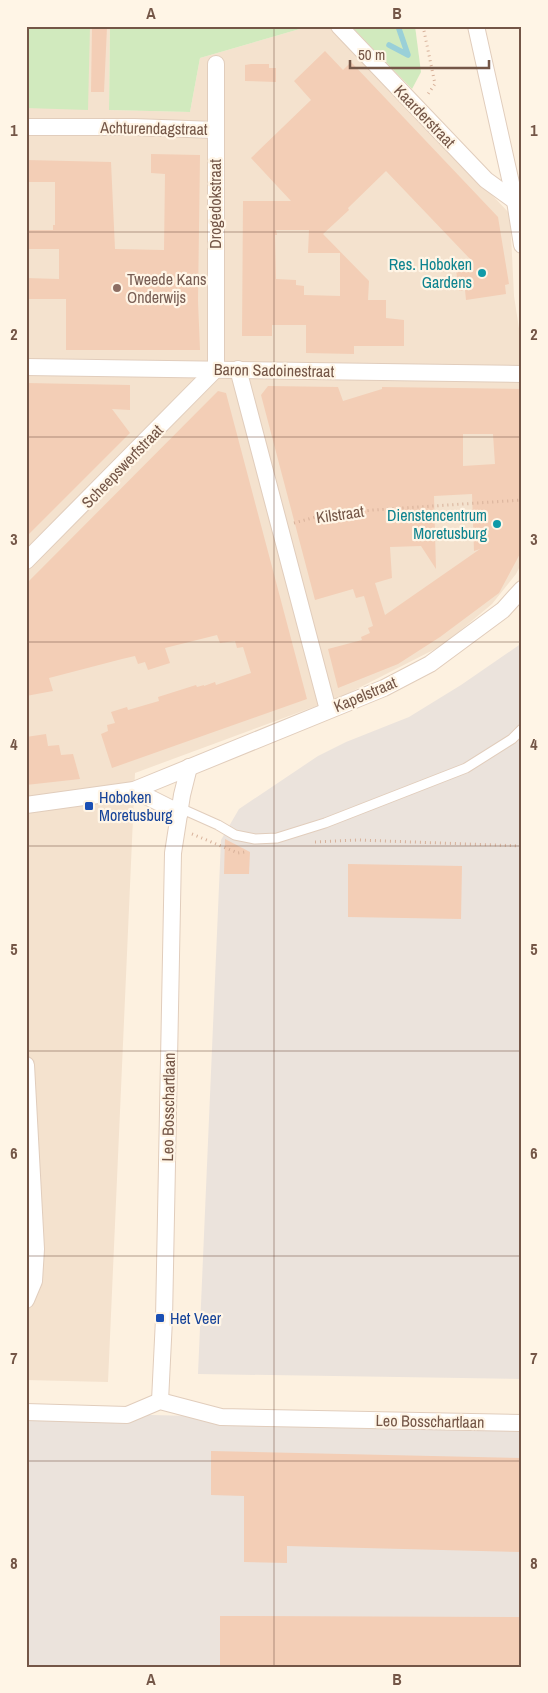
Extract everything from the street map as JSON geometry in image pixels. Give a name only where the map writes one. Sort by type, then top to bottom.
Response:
[{"type":"street","name":"Kaarderstraat","points":[[339,26],[486,180],[514,201]]},
{"type":"street","points":[[476,26],[522,246]]},
{"type":"street","name":"Achturendagstraat","points":[[26,127],[134,127],[215,130],[216,64]]},
{"type":"street","name":"Drogedokstraat","points":[[215,130],[216,369]]},
{"type":"street","name":"Baron Sadoinestraat","points":[[26,367],[522,374]]},
{"type":"street","name":"Scheepswerfstraat","points":[[26,561],[216,369]]},
{"type":"street","points":[[238,369],[328,710]]},
{"type":"street","name":"Kapelstraat","points":[[26,805],[134,790],[384,688],[430,664],[503,610],[522,589]]},
{"type":"street","points":[[134,790],[180,810],[189,767]]},
{"type":"street","name":"Leo Bosschartlaan","points":[[180,810],[173,853],[164,1319],[160,1401],[221,1417],[522,1423]]},
{"type":"street","points":[[26,1065],[36,1249],[34,1281],[26,1300]]},
{"type":"street","points":[[26,1412],[126,1415],[160,1401]]},
{"type":"lane","points":[[180,810],[218,825],[236,835],[255,839],[277,838],[325,823],[466,768],[512,739],[522,729]]},
{"type":"path","points":[[419,110],[435,84],[423,26]]},
{"type":"path","name":"Kilstraat","points":[[280,527],[330,513],[522,500]]},
{"type":"path","points":[[328,840],[522,846]]},
{"type":"shaded area","points":[[90,26],[110,26],[109,110],[190,112],[200,58],[310,26],[332,26],[510,214],[514,296],[522,348],[522,562],[516,574],[492,604],[443,645],[343,696],[135,773],[108,1382],[26,1380],[26,107]]},
{"type":"shaded area","points":[[522,643],[522,1379],[198,1374],[221,840],[239,809],[318,756],[346,742],[409,717],[461,685]]},
{"type":"shaded area","points":[[26,1412],[522,1424],[522,1667],[26,1667]]},
{"type":"green space","points":[[26,26],[90,26],[88,110],[26,108]]},
{"type":"green space","points":[[110,26],[310,26],[200,58],[190,112],[109,110]]},
{"type":"green space","points":[[351,26],[415,26],[421,72],[412,89]]},
{"type":"building","points":[[92,27],[107,27],[104,92],[91,92]]},
{"type":"building","points":[[325,51],[343,70],[351,62],[498,217],[509,284],[505,285],[506,294],[466,300],[465,290],[459,291],[455,263],[471,260],[386,171],[323,234],[369,281],[368,300],[386,300],[386,318],[404,320],[404,346],[354,346],[354,354],[306,353],[306,325],[272,325],[272,336],[242,336],[243,201],[291,201],[251,158],[311,100],[294,81]],"holes":[[[276,230],[309,230],[308,253],[340,253],[340,296],[304,295],[304,286],[296,285],[296,280],[276,279]]]},
{"type":"building","points":[[269,64],[269,68],[276,68],[276,82],[245,81],[245,65]]},
{"type":"building","points":[[151,154],[200,155],[198,301],[200,350],[66,350],[66,299],[26,299],[26,278],[59,279],[59,249],[26,249],[26,230],[53,230],[53,225],[55,225],[55,182],[26,182],[26,160],[111,162],[115,249],[164,250],[165,174],[151,173]]},
{"type":"building","points":[[26,383],[130,385],[130,410],[112,409],[130,433],[26,537]]},
{"type":"building","points":[[268,386],[338,387],[343,401],[382,389],[382,387],[522,389],[522,550],[499,593],[440,637],[398,664],[338,688],[328,649],[362,640],[361,637],[370,633],[368,628],[373,626],[364,596],[356,598],[353,589],[315,600],[261,395]],"holes":[[[463,434],[493,434],[495,464],[463,466]],[[472,494],[474,551],[480,549],[385,615],[375,583],[392,578],[390,547],[421,546],[436,569],[434,496]]]},
{"type":"building","points":[[218,391],[226,393],[307,699],[112,768],[101,734],[108,731],[107,725],[115,723],[111,712],[127,707],[128,710],[159,701],[158,697],[196,685],[197,687],[204,686],[215,682],[216,685],[251,673],[243,647],[237,648],[235,641],[220,643],[217,635],[165,648],[170,663],[148,670],[145,662],[138,664],[135,656],[49,678],[53,691],[26,696],[26,584]]},
{"type":"building","points":[[46,734],[48,746],[59,745],[61,755],[73,754],[80,779],[26,785],[26,737]]},
{"type":"building","points":[[225,839],[250,852],[249,874],[224,874]]},
{"type":"building","points":[[348,864],[462,866],[461,919],[348,917]]},
{"type":"building","points":[[211,1451],[522,1458],[522,1552],[287,1546],[287,1563],[244,1562],[244,1496],[211,1495]]},
{"type":"building","points":[[220,1616],[522,1617],[522,1667],[220,1667]]},
{"type":"waterway","points":[[389,45],[408,55],[398,26]]},
{"type":"place","name":"Res. Hoboken Gardens","points":[[482,273]]},
{"type":"place","name":"Tweede Kans Onderwijs","points":[[117,288]]},
{"type":"place","name":"Dienstencentrum Moretusburg","points":[[497,524]]},
{"type":"place","name":"Hoboken Moretusburg","points":[[89,806]]},
{"type":"place","name":"Het Veer","points":[[160,1318]]}]
